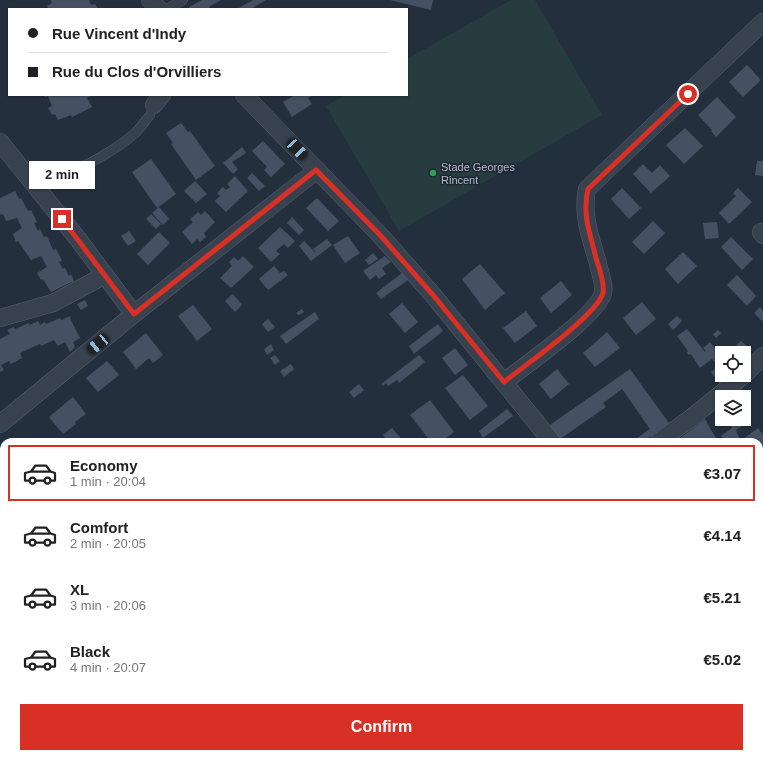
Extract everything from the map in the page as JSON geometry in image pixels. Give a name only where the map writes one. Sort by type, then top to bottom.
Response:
[{"type":"street","points":[[150,0],[158,8]]},
{"type":"street","points":[[504,382],[581,321],[598,304],[603,292],[601,277],[585,215],[585,200],[588,189],[763,22]]},
{"type":"street","points":[[245,96],[380,235],[433,295],[549,438]]},
{"type":"street","points":[[0,142],[134,314]]},
{"type":"street","points":[[0,424],[134,314],[316,170]]},
{"type":"street","points":[[0,318],[53,303],[105,275]]},
{"type":"street","points":[[751,368],[763,356]]},
{"type":"street","points":[[664,438],[735,382]]},
{"type":"lane","points":[[169,8],[183,0]]},
{"type":"lane","points":[[38,189],[116,148],[135,133],[155,105]]},
{"type":"green space","name":"Stade Georges Rincent","points":[[511,0],[535,0],[602,115],[399,231],[326,106],[343,96],[408,96],[408,58]]},
{"type":"building","points":[[51,0],[89,0],[91,5],[95,4],[97,8],[48,8],[47,6],[52,3]]},
{"type":"building","points":[[202,0],[221,0],[210,8],[189,7]]},
{"type":"building","points":[[253,0],[266,0],[253,8],[239,8]]},
{"type":"building","points":[[390,0],[433,0],[431,10]]},
{"type":"building","points":[[747,65],[761,80],[743,97],[729,82]]},
{"type":"building","points":[[48,96],[91,96],[87,98],[92,107],[72,117],[71,115],[58,120],[55,114],[52,115],[48,108],[52,106]]},
{"type":"building","points":[[293,96],[311,96],[308,98],[312,104],[292,117],[283,102]]},
{"type":"building","points":[[717,97],[736,117],[716,137],[711,131],[712,130],[698,115]]},
{"type":"building","points":[[181,123],[188,132],[190,131],[215,166],[196,180],[171,144],[173,143],[166,133]]},
{"type":"building","points":[[685,128],[703,146],[684,164],[666,145]]},
{"type":"building","points":[[263,141],[285,164],[271,177],[264,170],[267,167],[252,151]]},
{"type":"building","points":[[242,147],[246,153],[232,162],[238,169],[233,174],[223,163]]},
{"type":"building","points":[[151,159],[176,194],[157,208],[132,172]]},
{"type":"building","points":[[757,161],[763,161],[763,176],[755,175]]},
{"type":"building","points":[[643,164],[652,173],[660,165],[670,176],[651,193],[633,174]]},
{"type":"building","points":[[252,173],[265,186],[259,191],[247,178]]},
{"type":"building","points":[[235,176],[248,191],[226,212],[215,201],[220,196],[217,193],[223,187],[226,190],[230,187],[227,184]]},
{"type":"building","points":[[195,181],[207,194],[196,203],[184,191]]},
{"type":"building","points":[[622,188],[641,208],[629,219],[611,199]]},
{"type":"building","points":[[738,188],[752,202],[729,224],[719,213],[736,196],[733,193]]},
{"type":"building","points":[[15,191],[19,199],[21,198],[28,211],[31,210],[37,222],[34,223],[38,231],[40,229],[44,237],[47,236],[53,250],[56,249],[62,261],[59,262],[63,269],[65,268],[69,276],[71,274],[74,281],[51,292],[43,279],[41,280],[37,273],[47,267],[41,256],[31,260],[18,241],[16,242],[13,234],[22,228],[17,218],[6,221],[3,214],[1,215],[0,213],[0,198]]},
{"type":"building","points":[[317,198],[339,221],[328,231],[306,208]]},
{"type":"building","points":[[159,207],[169,219],[163,225],[152,213]]},
{"type":"building","points":[[205,211],[215,222],[204,233],[206,237],[200,242],[197,239],[192,244],[182,232],[193,222],[190,219],[198,212],[201,215]]},
{"type":"building","points":[[151,214],[161,224],[156,229],[146,219]]},
{"type":"building","points":[[292,217],[304,230],[299,235],[287,223]]},
{"type":"building","points":[[653,221],[665,233],[644,254],[632,242]]},
{"type":"building","points":[[717,222],[719,238],[705,239],[703,223]]},
{"type":"building","points":[[280,227],[295,241],[288,248],[284,244],[276,251],[280,254],[271,262],[258,248]]},
{"type":"building","points":[[129,231],[136,241],[128,246],[121,236]]},
{"type":"building","points":[[159,232],[170,243],[148,265],[137,254]]},
{"type":"building","points":[[348,236],[360,253],[345,263],[333,245]]},
{"type":"building","points":[[731,237],[753,259],[742,270],[721,247]]},
{"type":"building","points":[[327,239],[332,245],[311,261],[299,246],[304,241],[316,253],[313,249]]},
{"type":"building","points":[[683,252],[697,266],[678,284],[665,269]]},
{"type":"building","points":[[373,253],[378,259],[369,265],[365,260]]},
{"type":"building","points":[[243,256],[254,267],[231,288],[220,278],[232,266],[229,262],[234,257],[238,261]]},
{"type":"building","points":[[385,256],[391,262],[382,268],[386,274],[379,279],[376,275],[370,280],[363,271]]},
{"type":"building","points":[[480,264],[505,293],[485,310],[462,279]]},
{"type":"building","points":[[274,266],[280,273],[284,271],[288,275],[268,290],[259,279]]},
{"type":"building","points":[[402,273],[408,280],[381,299],[376,293]]},
{"type":"building","points":[[737,275],[756,296],[747,306],[727,285]]},
{"type":"building","points":[[561,281],[572,295],[551,313],[540,298]]},
{"type":"building","points":[[233,294],[242,305],[235,312],[225,301]]},
{"type":"building","points":[[85,300],[88,306],[81,310],[77,304]]},
{"type":"building","points":[[642,302],[656,319],[636,335],[623,318]]},
{"type":"building","points":[[402,303],[418,322],[405,333],[389,314]]},
{"type":"building","points":[[193,305],[212,329],[197,341],[178,316]]},
{"type":"building","points":[[760,307],[763,311],[763,322],[754,313]]},
{"type":"building","points":[[302,309],[304,312],[299,315],[296,313]]},
{"type":"building","points":[[526,311],[537,326],[515,343],[503,328]]},
{"type":"building","points":[[315,312],[319,319],[286,344],[280,336]]},
{"type":"building","points":[[70,316],[80,338],[73,342],[75,347],[70,352],[65,342],[58,346],[54,340],[41,346],[40,344],[20,353],[22,358],[11,364],[9,361],[1,365],[4,370],[0,372],[0,339],[10,334],[7,330],[14,327],[15,329],[29,323],[30,325],[38,321],[40,325],[45,322],[46,324],[60,318],[61,320]]},
{"type":"building","points":[[677,316],[682,321],[673,330],[668,324]]},
{"type":"building","points":[[268,319],[275,327],[268,332],[262,324]]},
{"type":"building","points":[[438,324],[443,331],[414,354],[409,346]]},
{"type":"building","points":[[687,329],[705,352],[706,351],[703,348],[710,342],[715,348],[715,363],[712,359],[700,368],[691,354],[689,355],[687,353],[688,351],[677,336]]},
{"type":"building","points":[[718,330],[721,333],[716,338],[713,334]]},
{"type":"building","points":[[607,332],[620,348],[595,367],[583,353]]},
{"type":"building","points":[[146,333],[163,355],[153,363],[149,358],[136,369],[123,352]]},
{"type":"building","points":[[741,341],[747,346],[735,346]]},
{"type":"building","points":[[271,344],[274,350],[267,355],[264,349]]},
{"type":"building","points":[[455,348],[468,365],[455,375],[442,358]]},
{"type":"building","points":[[275,355],[280,361],[275,365],[270,358]]},
{"type":"building","points":[[419,355],[425,362],[399,383],[397,380],[388,386],[386,383],[383,386],[381,384]]},
{"type":"building","points":[[107,361],[119,375],[98,392],[86,378]]},
{"type":"building","points":[[291,364],[294,369],[284,377],[280,371]]},
{"type":"building","points":[[557,369],[569,384],[551,399],[539,384]]},
{"type":"building","points":[[630,369],[669,423],[648,438],[637,438],[650,429],[622,389],[603,403],[606,407],[561,438],[559,438],[550,425]]},
{"type":"building","points":[[715,369],[715,377],[711,372]]},
{"type":"building","points":[[463,375],[488,406],[470,420],[445,388]]},
{"type":"building","points":[[359,384],[364,390],[354,398],[349,392]]},
{"type":"building","points":[[73,397],[86,414],[63,434],[49,417]]},
{"type":"building","points":[[430,400],[454,432],[446,438],[428,438],[410,415]]},
{"type":"building","points":[[507,409],[513,416],[483,438],[479,431]]},
{"type":"building","points":[[705,419],[716,438],[680,438]]},
{"type":"building","points":[[731,426],[742,426],[736,430],[739,438],[722,438],[721,436],[732,428]]},
{"type":"building","points":[[392,428],[401,438],[386,438],[383,435]]},
{"type":"building","points":[[758,428],[763,435],[763,438],[745,438]]},
{"type":"place","name":"Stade Georges Rincent","points":[[433,173]]},
{"type":"route","points":[[62,219],[134,314],[316,170],[380,235],[433,295],[504,382],[581,321],[598,304],[603,292],[601,277],[585,215],[585,200],[588,189],[688,94]]}]
